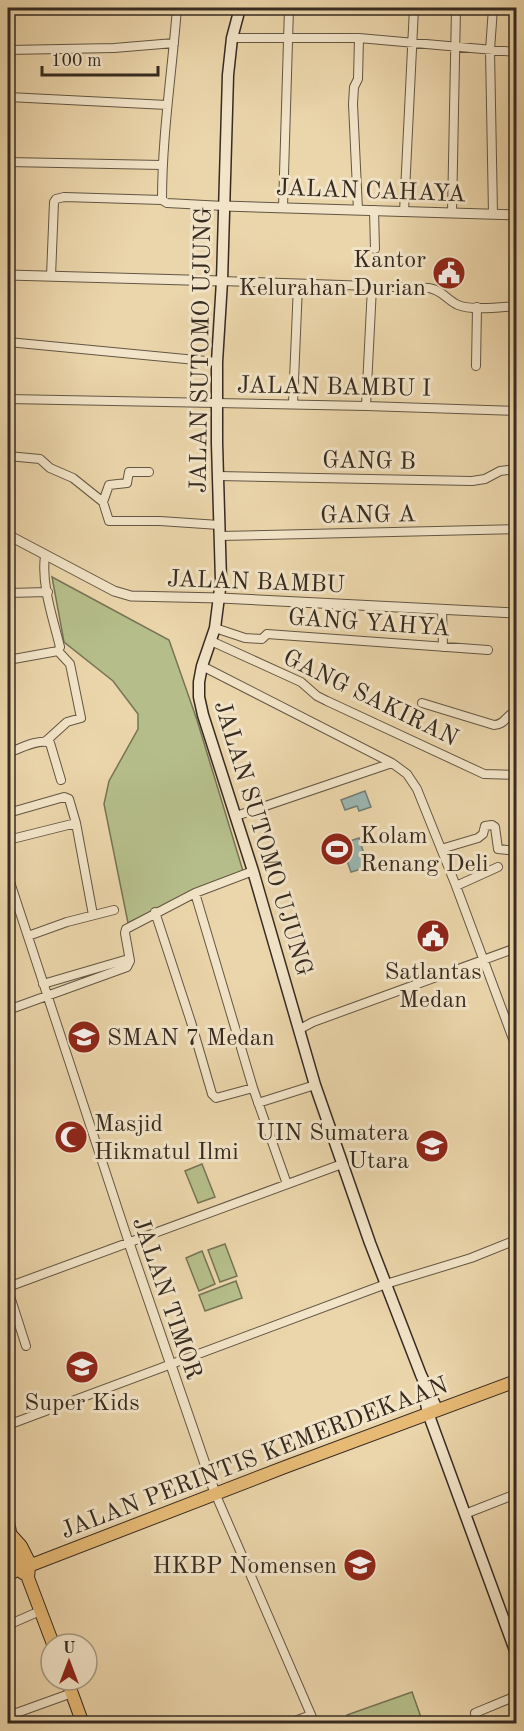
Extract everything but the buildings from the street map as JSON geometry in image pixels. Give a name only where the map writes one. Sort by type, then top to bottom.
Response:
[{"type":"main road","name":"JALAN SUTOMO UJUNG","points":[[238,9],[228,75],[218,362],[220,598],[215,628],[202,666],[199,697],[253,871],[315,1085],[421,1375],[465,1514],[513,1633],[516,1653]]},
{"type":"main road","name":"JALAN PERINTIS KEMERDEKAAN","points":[[21,1572],[214,1489],[516,1381]]},
{"type":"main road","points":[[8,1523],[12,1536],[12,1547],[21,1572],[48,1632]]},
{"type":"main road","points":[[72,1693],[83,1724]]},
{"type":"street","points":[[164,201],[162,165],[177,8]]},
{"type":"street","points":[[283,207],[289,8]]},
{"type":"street","points":[[405,212],[414,8]]},
{"type":"street","points":[[452,213],[456,8]]},
{"type":"street","points":[[493,8],[490,50],[493,214]]},
{"type":"street","points":[[232,38],[358,38],[516,52]]},
{"type":"street","points":[[358,38],[358,79],[354,87],[353,104],[358,210]]},
{"type":"street","points":[[8,50],[114,48],[174,43]]},
{"type":"street","points":[[8,97],[167,105]]},
{"type":"street","points":[[8,162],[162,165]]},
{"type":"street","points":[[51,276],[54,202],[56,199],[64,197],[164,201],[224,206]]},
{"type":"street","name":"JALAN CAHAYA","points":[[224,206],[516,215]]},
{"type":"street","points":[[374,210],[375,249]]},
{"type":"street","points":[[8,275],[434,289],[457,305],[516,306]]},
{"type":"street","points":[[293,404],[298,285]]},
{"type":"street","points":[[366,406],[372,287]]},
{"type":"street","points":[[476,366],[477,307]]},
{"type":"street","points":[[8,342],[218,362]]},
{"type":"street","name":"JALAN BAMBU I","points":[[8,399],[516,411]]},
{"type":"street","name":"GANG A","points":[[8,456],[43,460],[50,468],[73,478],[103,502],[109,521],[160,521],[219,531],[516,529]]},
{"type":"street","name":"GANG B","points":[[218,476],[472,481],[485,479],[500,471],[516,469]]},
{"type":"street","points":[[103,502],[109,485],[127,483],[129,472],[149,472]]},
{"type":"street","name":"JALAN BAMBU","points":[[8,536],[45,558],[114,591],[131,596],[220,598],[516,613]]},
{"type":"street","points":[[45,558],[44,570],[60,647],[57,651]]},
{"type":"street","points":[[8,593],[48,592]]},
{"type":"street","points":[[442,609],[443,647]]},
{"type":"street","name":"GANG YAHYA","points":[[215,628],[253,639],[262,639],[267,634],[488,650]]},
{"type":"street","name":"GANG SAKIRAN","points":[[211,641],[301,682],[317,696],[327,701],[484,774],[516,775]]},
{"type":"street","points":[[8,660],[57,651]]},
{"type":"street","points":[[8,753],[46,741],[68,722],[81,718],[70,664],[57,651]]},
{"type":"street","points":[[202,666],[392,763],[412,780],[456,886],[516,1047]]},
{"type":"street","points":[[422,703],[494,725],[501,724],[516,711]]},
{"type":"street","points":[[46,741],[51,743],[61,780]]},
{"type":"street","points":[[236,816],[392,763]]},
{"type":"street","points":[[8,813],[67,797],[76,823],[93,915]]},
{"type":"street","points":[[8,840],[76,823]]},
{"type":"street","points":[[441,849],[478,838],[483,834],[486,826],[492,825],[495,827],[498,849],[516,851]]},
{"type":"street","points":[[456,886],[498,867]]},
{"type":"street","points":[[8,1010],[127,967],[130,961],[125,931],[155,912],[253,871]]},
{"type":"street","name":"JALAN TIMOR","points":[[8,876],[169,1365],[214,1489],[315,1724]]},
{"type":"street","points":[[195,894],[253,1088],[287,1184]]},
{"type":"street","points":[[28,936],[114,910]]},
{"type":"street","points":[[155,912],[212,1094],[216,1098],[253,1088]]},
{"type":"street","points":[[300,1029],[313,1022],[516,948]]},
{"type":"street","points":[[43,984],[125,960]]},
{"type":"street","points":[[258,1103],[315,1085]]},
{"type":"street","points":[[26,1346],[8,1288],[342,1164]]},
{"type":"street","points":[[8,1425],[386,1284],[471,1258],[516,1240]]},
{"type":"street","points":[[465,1514],[516,1494]]},
{"type":"street","points":[[8,1625],[40,1611]]},
{"type":"street","points":[[8,1716],[72,1693]]},
{"type":"street","points":[[476,1724],[475,1713],[516,1696]]},
{"type":"street","points":[[287,1724],[311,1715]]},
{"type":"green space","points":[[52,577],[169,640],[197,720],[243,871],[196,889],[128,923],[104,804],[109,781],[138,729],[138,714],[113,681],[64,642]]},
{"type":"green space","points":[[202,1164],[215,1197],[198,1203],[185,1171]]},
{"type":"green space","points":[[225,1244],[237,1276],[220,1282],[208,1250]]},
{"type":"green space","points":[[202,1251],[215,1284],[199,1291],[186,1258]]},
{"type":"green space","points":[[236,1281],[242,1298],[205,1311],[199,1295]]},
{"type":"green space","points":[[412,1692],[423,1723],[350,1723],[347,1715]]},
{"type":"water","points":[[365,791],[371,807],[359,811],[357,806],[345,810],[341,800]]},
{"type":"water","points":[[359,838],[368,867],[351,872],[346,858],[336,861],[332,847]]},
{"type":"place","name":"Kantor Kelurahan Durian","points":[[449,273]]},
{"type":"place","name":"Kolam Renang Deli","points":[[337,849]]},
{"type":"place","name":"Satlantas Medan","points":[[433,936]]},
{"type":"place","name":"SMAN 7 Medan","points":[[84,1037]]},
{"type":"place","name":"Masjid Hikmatul Ilmi","points":[[71,1137]]},
{"type":"place","name":"UIN Sumatera Utara","points":[[432,1146]]},
{"type":"place","name":"Super Kids","points":[[82,1367]]},
{"type":"place","name":"HKBP Nomensen","points":[[360,1565]]}]
